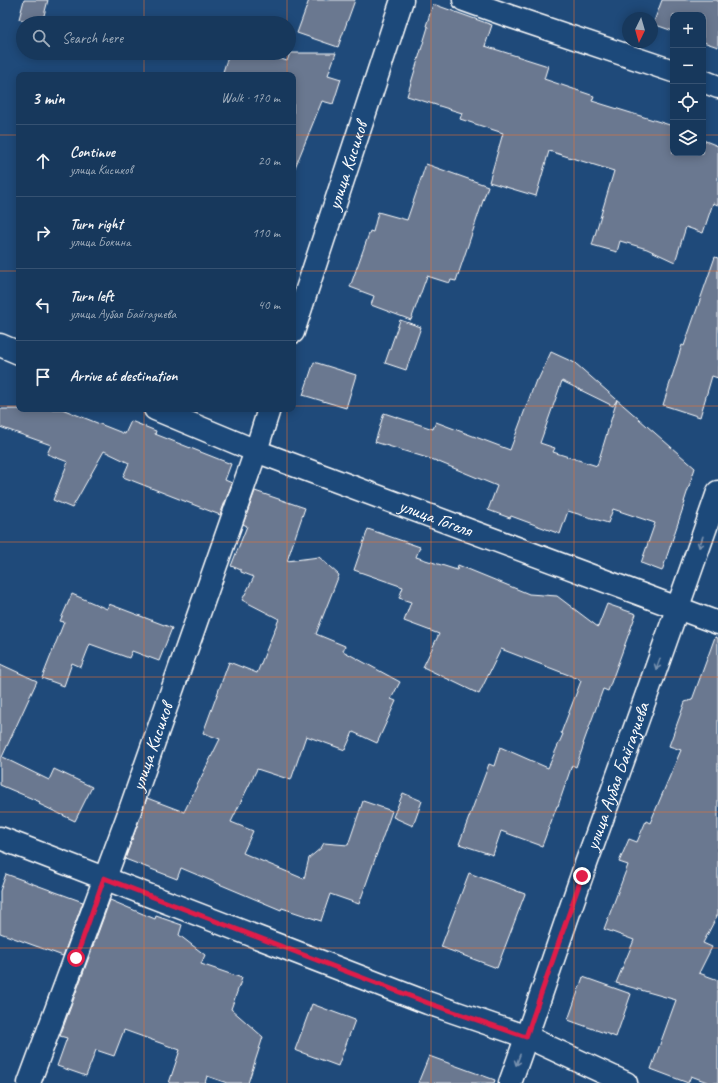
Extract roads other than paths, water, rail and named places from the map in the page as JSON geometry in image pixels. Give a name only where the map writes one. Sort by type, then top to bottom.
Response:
[{"type":"street","name":"улица Кисиков","points":[[296,323],[402,0]]},
{"type":"street","points":[[464,0],[670,70]]},
{"type":"street","points":[[706,83],[718,87]]},
{"type":"street","points":[[0,345],[16,352]]},
{"type":"street","name":"улица Гоголя","points":[[162,412],[256,451],[718,623]]},
{"type":"street","name":"улица Кисиков","points":[[29,1083],[129,814],[256,451],[268,412]]},
{"type":"street","name":"улица Аубая Байгазиева","points":[[510,1083],[718,492]]},
{"type":"street","points":[[0,838],[428,1003],[526,1037],[626,1083]]}]
